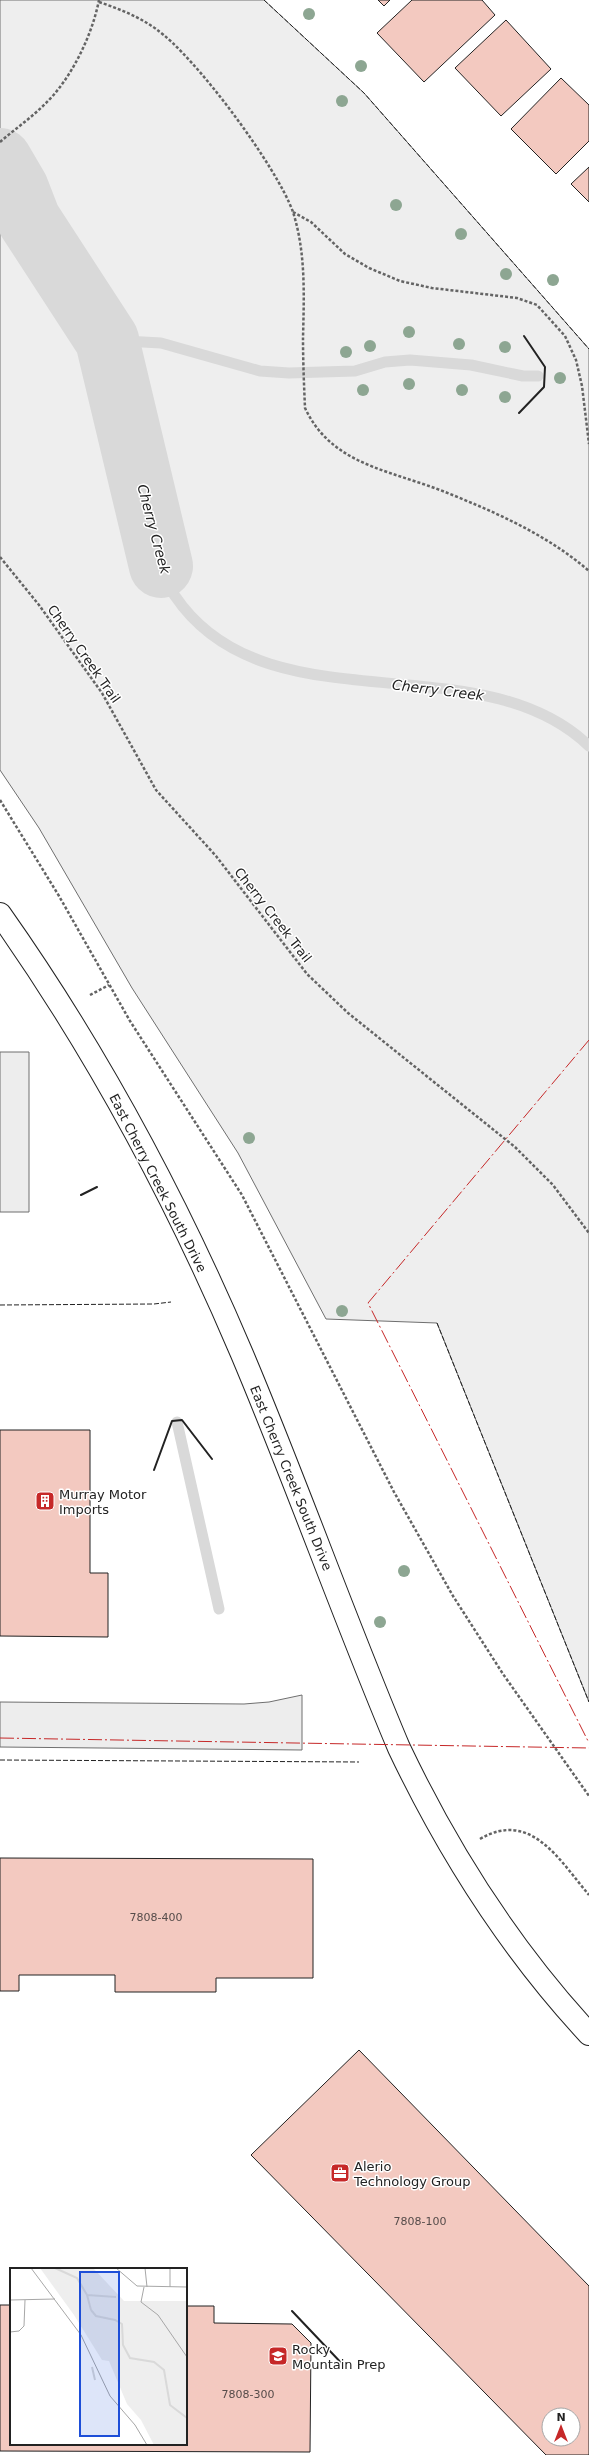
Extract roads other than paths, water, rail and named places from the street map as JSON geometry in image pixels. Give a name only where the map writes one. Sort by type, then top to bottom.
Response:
[{"type":"street","name":"East Cherry Creek South Drive","points":[[0,914],[92,1059],[143,1149],[185,1230],[242,1354],[399,1748],[455,1853],[514,1942],[546,1985],[589,2034]]},
{"type":"waterway","name":"Cherry Creek","points":[[0,160],[17,189],[29,220],[107,340],[161,566]]},
{"type":"waterway","points":[[107,340],[161,343],[260,371],[289,373],[355,371],[385,362],[410,360],[471,365],[523,376],[538,376]]},
{"type":"waterway","name":"Cherry Creek","points":[[161,566],[175,596],[214,637],[263,661],[317,675],[434,688],[491,697],[543,715],[589,746]]},
{"type":"waterway","points":[[177,1422],[219,1609]]},
{"type":"place","name":"Murray Motor Imports","points":[[45,1501]]},
{"type":"place","name":"Alerio Technology Group","points":[[340,2173]]},
{"type":"place","name":"Rocky Mountain Prep","points":[[278,2356]]}]
